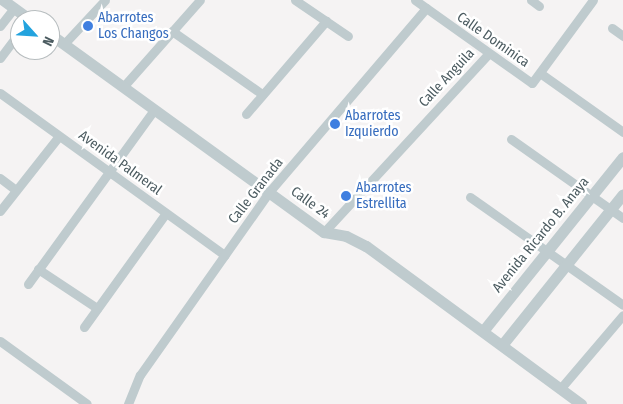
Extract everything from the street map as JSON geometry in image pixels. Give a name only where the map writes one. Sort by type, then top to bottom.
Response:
[{"type":"street","points":[[3,0],[16,10]]},
{"type":"street","points":[[64,44],[105,0]]},
{"type":"street","points":[[123,87],[200,0]]},
{"type":"street","points":[[295,0],[348,36]]},
{"type":"street","name":"Calle Dominica","points":[[415,0],[488,54],[532,83],[540,73]]},
{"type":"street","points":[[531,0],[539,6]]},
{"type":"street","points":[[593,0],[540,73],[623,132]]},
{"type":"street","points":[[0,26],[14,8]]},
{"type":"street","name":"Calle Granada","points":[[128,404],[140,375],[269,192],[426,8]]},
{"type":"street","points":[[246,114],[326,21]]},
{"type":"street","points":[[612,28],[623,36]]},
{"type":"street","points":[[172,31],[262,94]]},
{"type":"street","name":"Calle 24","points":[[60,41],[324,232],[366,246],[581,404]]},
{"type":"street","points":[[0,58],[10,44]]},
{"type":"street","name":"Calle Anguila","points":[[324,232],[488,54]]},
{"type":"street","name":"Avenida Palmeral","points":[[0,93],[224,255]]},
{"type":"street","points":[[28,284],[154,110]]},
{"type":"street","points":[[0,211],[59,136]]},
{"type":"street","points":[[511,139],[623,218]]},
{"type":"street","name":"Avenida Ricardo B. Anaya","points":[[483,331],[623,157]]},
{"type":"street","points":[[0,178],[16,190]]},
{"type":"street","points":[[502,345],[623,194]]},
{"type":"street","points":[[470,197],[565,266],[623,305]]},
{"type":"street","points":[[84,327],[166,213]]},
{"type":"street","points":[[38,269],[97,308]]},
{"type":"street","points":[[560,389],[623,315]]},
{"type":"street","points":[[0,341],[87,404]]},
{"type":"place","name":"Abarrotes Los Changos","points":[[88,26]]},
{"type":"place","name":"Abarrotes Izquierdo","points":[[335,124]]},
{"type":"place","name":"Abarrotes Estrellita","points":[[346,196]]}]
